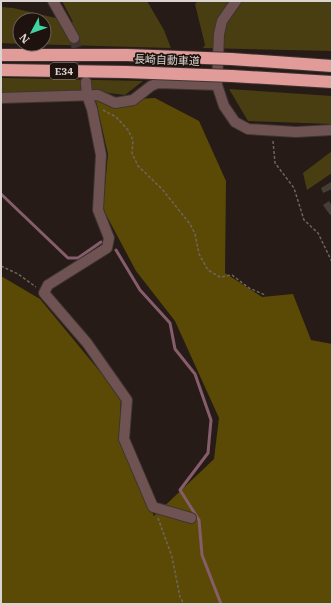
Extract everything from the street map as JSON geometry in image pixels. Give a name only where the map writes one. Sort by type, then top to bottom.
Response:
[{"type":"highway","name":"長崎自動車道","points":[[1,55],[127,55],[231,59],[332,66]]},
{"type":"highway","name":"長崎自動車道","points":[[1,70],[126,72],[332,82]]},
{"type":"street","points":[[53,1],[74,38]]},
{"type":"street","points":[[236,1],[222,21],[219,34],[217,85],[224,106],[235,122],[248,129],[272,131],[296,132],[332,130]]},
{"type":"street","points":[[86,82],[87,95],[92,109],[102,155],[98,210],[109,238],[107,248],[48,284],[44,293],[87,343],[127,400],[124,438],[153,507],[191,518]]},
{"type":"street","points":[[1,98],[87,95],[98,96],[116,103],[133,100],[151,86],[158,84],[217,85]]},
{"type":"path","points":[[103,110],[116,117],[128,130],[133,140],[132,153],[138,166],[162,189],[190,224],[195,234],[199,254],[208,270],[220,277],[232,275],[249,288],[265,295]]},
{"type":"path","points":[[272,131],[275,163],[294,188],[304,220],[318,233],[332,262]]},
{"type":"path","points":[[1,266],[18,274],[44,293]]},
{"type":"path","points":[[153,507],[172,557],[180,597],[184,604]]},
{"type":"shaded area","points":[[62,1],[147,1],[164,30],[171,48],[52,45],[52,17],[73,22]]},
{"type":"shaded area","points":[[198,1],[332,1],[332,51],[203,48],[205,45],[195,4]]},
{"type":"shaded area","points":[[1,7],[30,12],[12,12],[12,44],[1,43]]},
{"type":"shaded area","points":[[1,78],[143,81],[125,95],[84,90],[1,93]]},
{"type":"shaded area","points":[[229,89],[332,96],[332,124],[248,121]]},
{"type":"shaded area","points":[[155,98],[199,121],[226,181],[225,273],[262,297],[293,294],[311,340],[332,344],[332,604],[1,604],[1,276],[40,299],[121,397],[119,439],[154,516],[214,459],[219,418],[175,321],[136,271],[103,209],[108,154],[96,101]]},
{"type":"shaded area","points":[[332,151],[332,173],[307,190],[303,173]]},
{"type":"building","points":[[331,182],[332,189],[323,193],[321,188]]},
{"type":"building","points":[[329,201],[332,206],[332,214],[330,215],[323,205]]},
{"type":"waterway","points":[[1,194],[68,258],[78,258],[101,242]]},
{"type":"waterway","points":[[116,250],[140,290],[170,323],[175,349],[195,374],[211,420],[208,453],[180,490],[199,520],[202,555],[221,604]]},
{"type":"tunnel","points":[[74,38],[85,78]]}]
